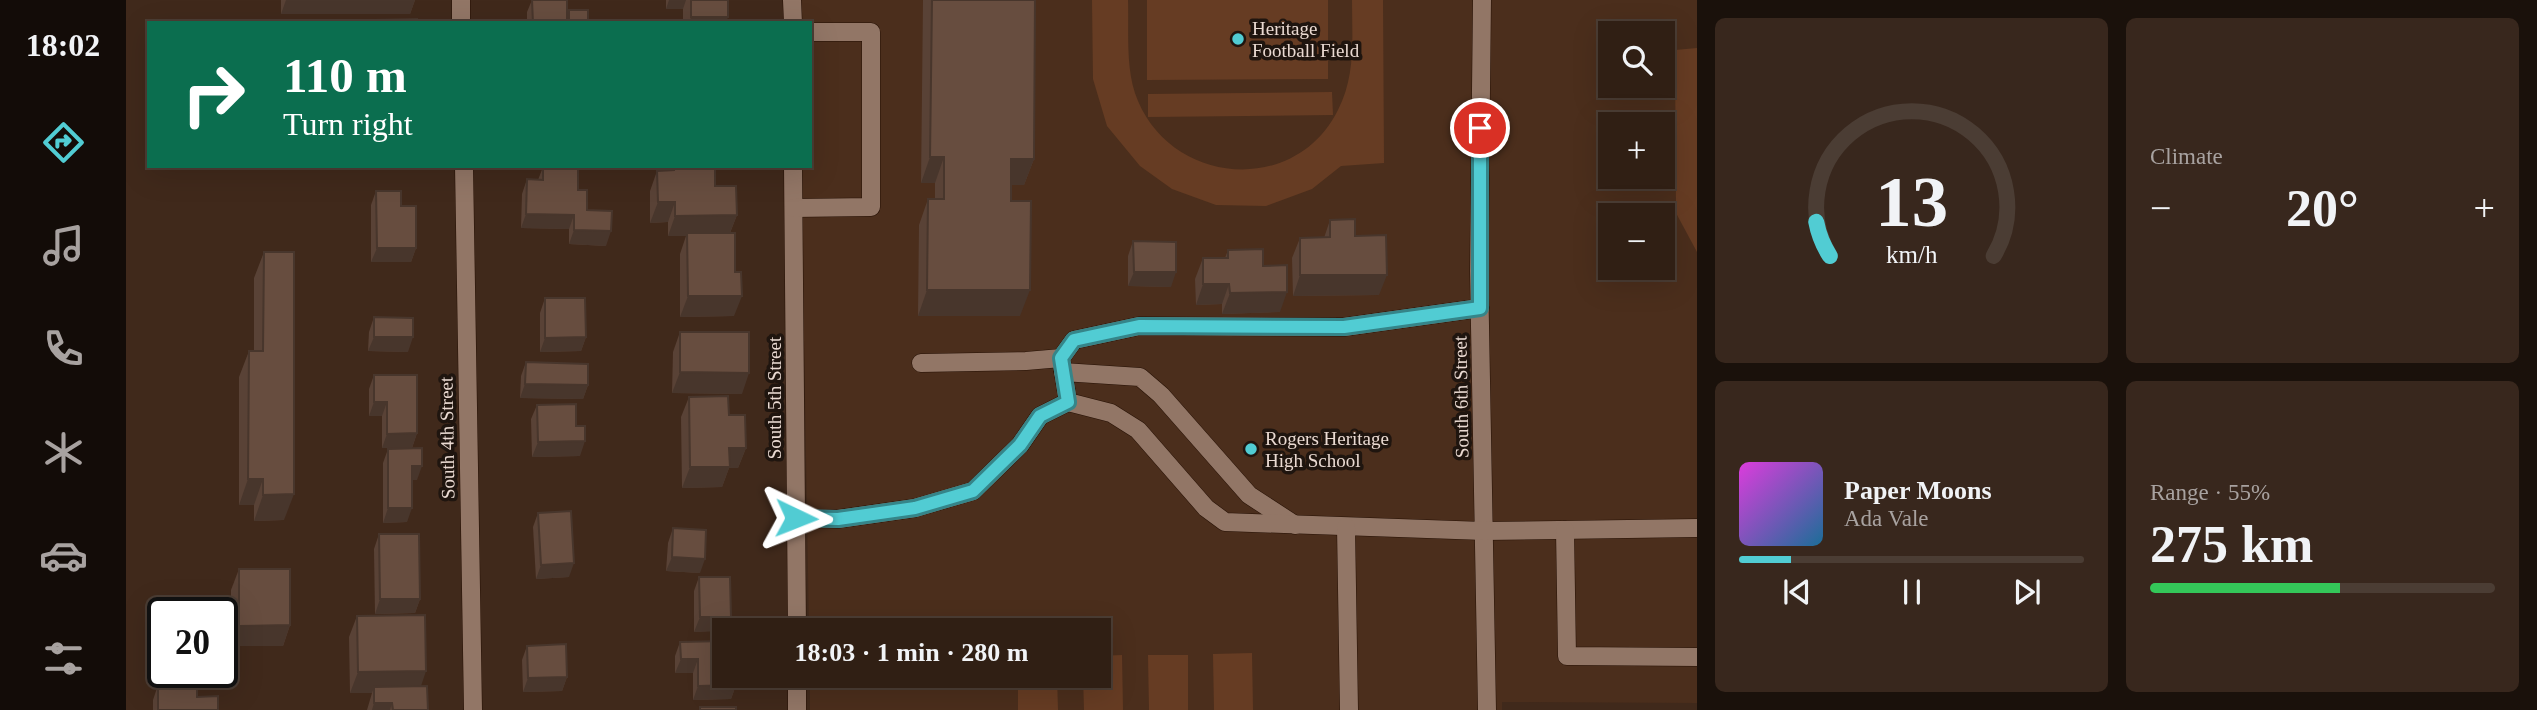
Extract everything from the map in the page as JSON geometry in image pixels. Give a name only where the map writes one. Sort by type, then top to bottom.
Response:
[{"type":"street","points":[[461,0],[461,21]]},
{"type":"street","points":[[792,0],[793,21]]},
{"type":"street","name":"South 6th Street","points":[[1482,0],[1480,308],[1487,710]]},
{"type":"street","points":[[794,208],[871,207],[871,32],[812,32]]},
{"type":"street","name":"South 4th Street","points":[[464,168],[473,710]]},
{"type":"street","name":"South 5th Street","points":[[793,168],[797,618]]},
{"type":"street","points":[[1068,402],[1062,365],[1074,340],[1139,326],[1344,327],[1480,308]]},
{"type":"street","points":[[921,363],[1026,361],[1140,377],[1161,396],[1249,495],[1296,525]]},
{"type":"street","points":[[796,518],[838,519],[915,508],[973,491],[1020,445],[1040,416],[1068,402],[1111,413],[1138,430],[1206,508],[1225,522],[1484,531],[1697,528]]},
{"type":"street","points":[[1346,527],[1349,710]]},
{"type":"street","points":[[1565,530],[1567,656],[1697,657]]},
{"type":"street","points":[[797,688],[797,710]]},
{"type":"shaded area","name":"Rogers Heritage High School","points":[[798,0],[1697,0],[1697,703],[1502,702],[1502,710],[810,710],[810,688],[1111,688],[1111,618],[809,618],[801,168],[812,168],[812,21],[798,21]]},
{"type":"shaded area","points":[[1092,0],[1128,0],[1131,77],[1138,101],[1155,129],[1179,150],[1206,164],[1236,169],[1266,167],[1294,156],[1319,138],[1338,110],[1348,83],[1352,56],[1352,0],[1383,0],[1384,163],[1341,166],[1312,189],[1266,206],[1216,205],[1172,189],[1140,166],[1107,126],[1093,79]]},
{"type":"shaded area","name":"Heritage Football Field","points":[[1147,0],[1328,0],[1328,79],[1147,80]]},
{"type":"shaded area","points":[[1697,48],[1697,252],[1676,213],[1675,50]]},
{"type":"shaded area","points":[[1332,92],[1333,115],[1148,117],[1148,94]]},
{"type":"shaded area","points":[[1252,653],[1253,710],[1214,710],[1213,654]]},
{"type":"shaded area","points":[[1111,655],[1122,655],[1123,710],[1084,710],[1083,688],[1111,688]]},
{"type":"shaded area","points":[[1148,655],[1188,655],[1188,710],[1149,710]]},
{"type":"shaded area","points":[[1018,688],[1057,688],[1058,710],[1018,710]]},
{"type":"building","points":[[532,0],[567,0],[567,21],[533,21]]},
{"type":"building","points":[[691,0],[728,0],[728,17],[691,17]]},
{"type":"building","points":[[932,0],[1035,0],[1034,159],[1011,159],[1011,201],[1031,201],[1030,290],[927,290],[928,199],[944,199],[944,157],[930,157]]},
{"type":"building","points":[[569,10],[588,10],[588,21],[569,21]]},
{"type":"building","points":[[417,19],[417,21],[331,21]]},
{"type":"building","points":[[543,168],[578,168],[578,190],[587,190],[587,210],[612,211],[611,231],[574,230],[574,215],[526,214],[527,179],[543,180]]},
{"type":"building","points":[[715,168],[715,186],[736,186],[737,215],[675,216],[675,202],[658,202],[657,171]]},
{"type":"building","points":[[376,191],[401,191],[401,206],[416,206],[416,248],[377,248]]},
{"type":"building","points":[[1355,219],[1355,236],[1386,235],[1387,275],[1300,275],[1300,238],[1330,237],[1330,220]]},
{"type":"building","points":[[687,233],[735,233],[735,272],[741,272],[742,296],[688,296]]},
{"type":"building","points":[[1133,241],[1176,242],[1176,272],[1134,272]]},
{"type":"building","points":[[1263,249],[1263,266],[1287,265],[1287,292],[1230,293],[1229,284],[1203,284],[1203,258],[1228,258],[1228,250]]},
{"type":"building","points":[[264,252],[294,252],[294,494],[263,495],[263,479],[248,479],[249,351],[263,351]]},
{"type":"building","points":[[545,298],[585,298],[586,337],[545,338]]},
{"type":"building","points":[[374,317],[413,318],[413,337],[374,337]]},
{"type":"building","points":[[680,332],[749,332],[749,373],[680,372]]},
{"type":"building","points":[[526,362],[588,364],[588,385],[525,384]]},
{"type":"building","points":[[374,375],[417,375],[417,433],[387,434],[387,402],[374,402]]},
{"type":"building","points":[[728,396],[729,415],[745,415],[746,448],[729,448],[730,467],[690,467],[689,397]]},
{"type":"building","points":[[576,404],[576,426],[585,426],[585,441],[538,442],[537,405]]},
{"type":"building","points":[[422,448],[422,466],[412,466],[412,508],[388,508],[388,449]]},
{"type":"building","points":[[571,511],[574,563],[541,565],[538,513]]},
{"type":"building","points":[[673,528],[706,530],[705,559],[672,557]]},
{"type":"building","points":[[379,534],[419,534],[420,599],[380,599]]},
{"type":"building","points":[[239,569],[290,569],[290,625],[239,626]]},
{"type":"building","points":[[699,577],[730,577],[731,617],[700,617]]},
{"type":"building","points":[[425,615],[426,671],[358,672],[357,616]]},
{"type":"building","points":[[712,641],[712,686],[698,686],[698,659],[681,659],[680,642]]},
{"type":"building","points":[[566,644],[567,677],[528,678],[527,646]]},
{"type":"building","points":[[427,686],[428,710],[393,710],[392,703],[374,703],[374,687]]},
{"type":"building","points":[[158,688],[197,688],[197,697],[218,696],[218,710],[158,710]]},
{"type":"building","points":[[700,707],[736,707],[736,710],[700,710]]},
{"type":"place","name":"Heritage Football Field","points":[[1238,39]]},
{"type":"place","name":"Rogers Heritage High School","points":[[1251,449]]},
{"type":"route","points":[[796,518],[838,519],[915,508],[973,491],[1020,445],[1040,416],[1068,402],[1061,358],[1074,340],[1139,326],[1344,327],[1480,308],[1480,128]]}]
